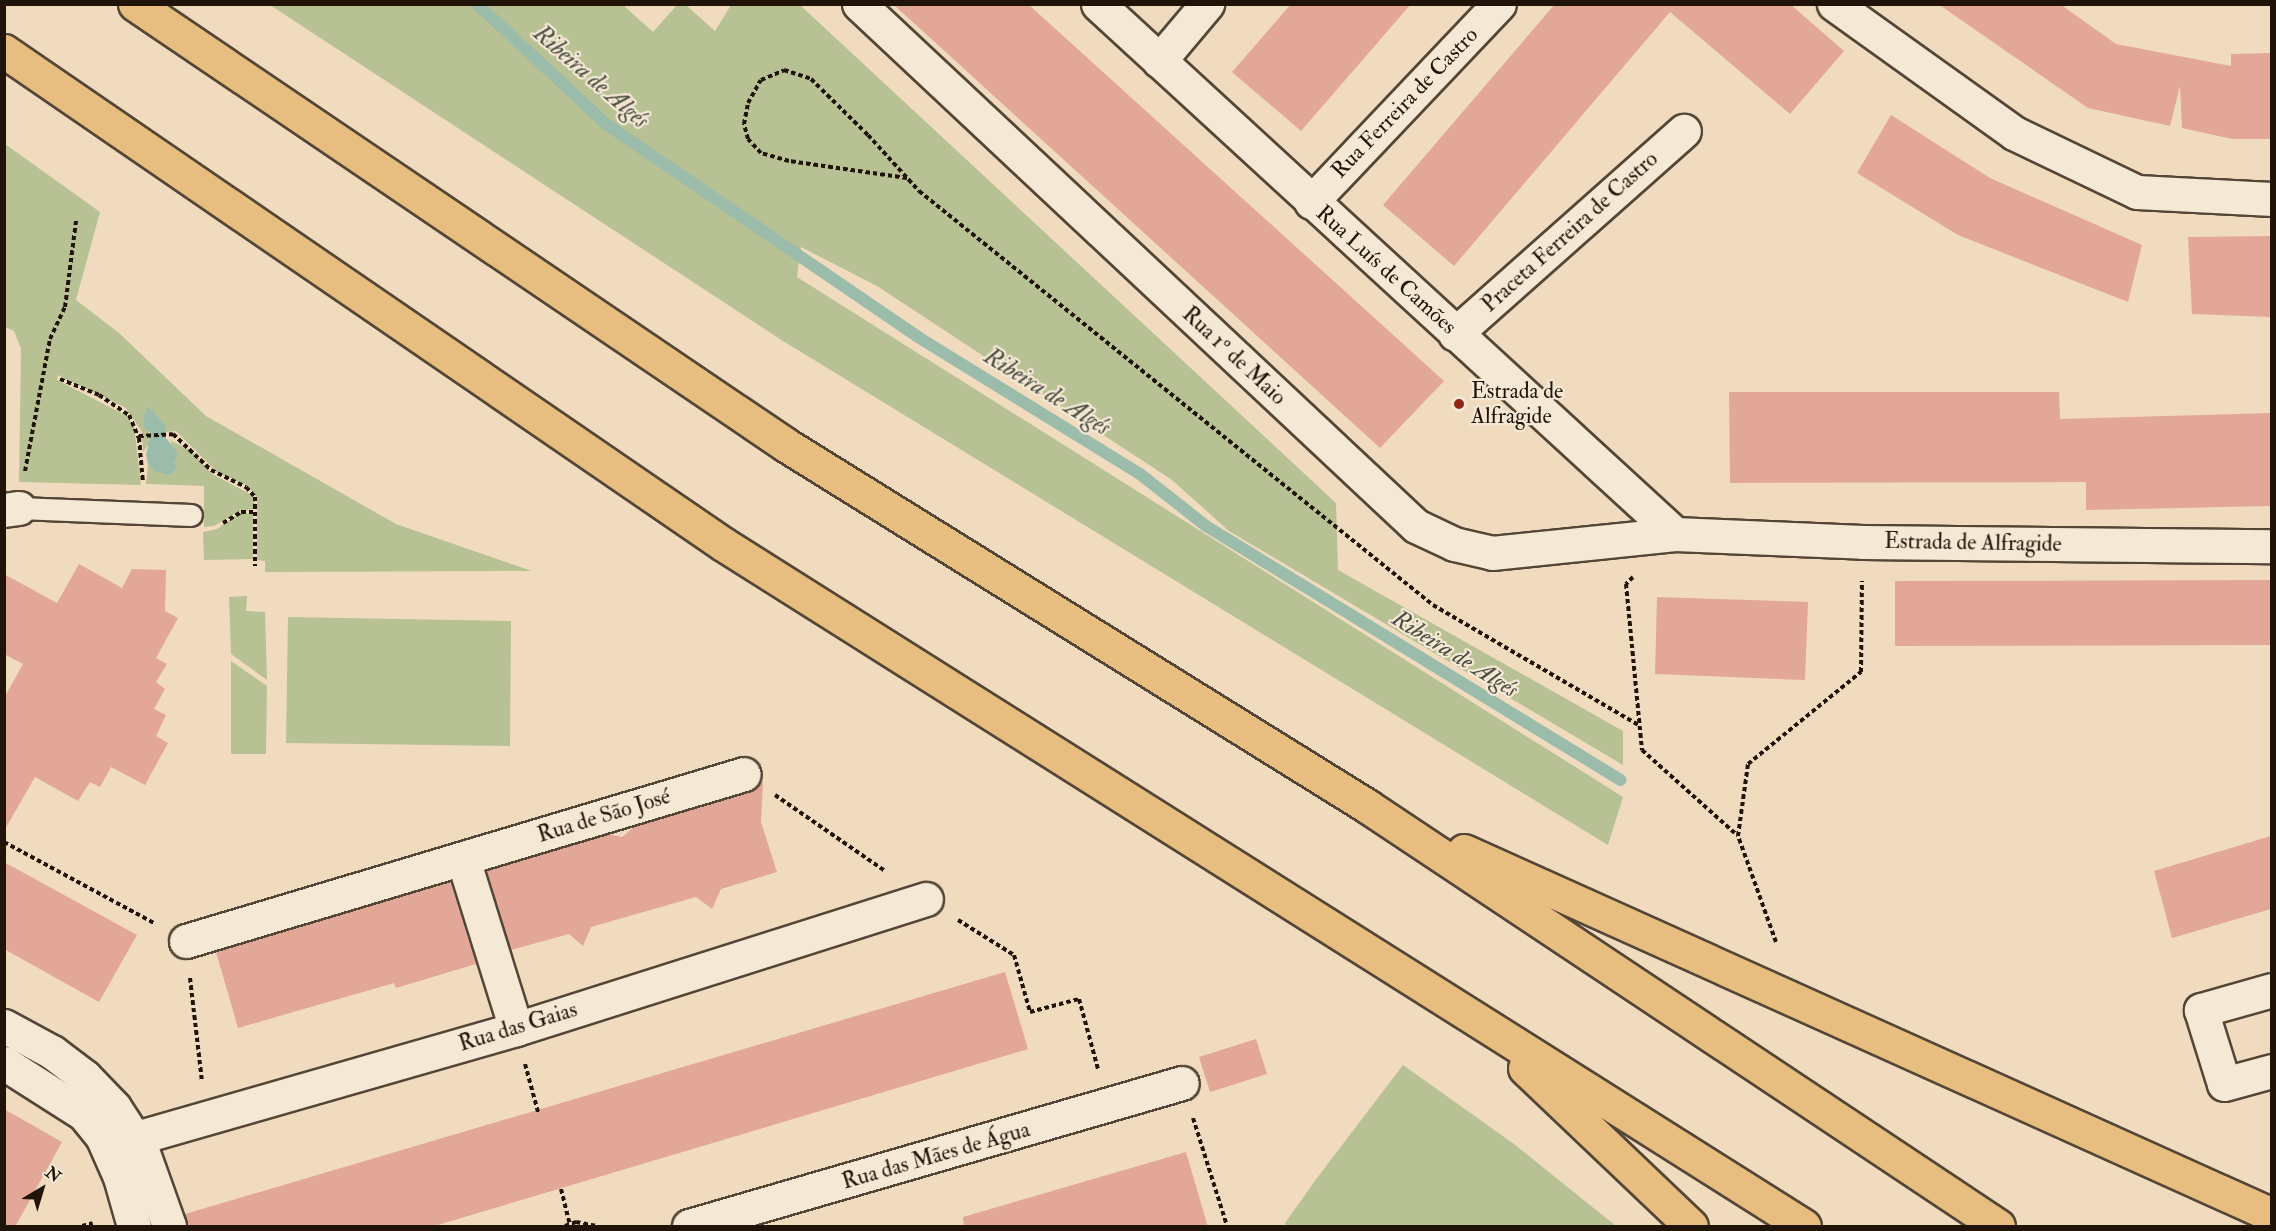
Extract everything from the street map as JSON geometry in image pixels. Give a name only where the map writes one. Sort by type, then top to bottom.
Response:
[{"type":"highway","points":[[135,4],[786,445],[1366,806],[1998,1227]]},
{"type":"highway","points":[[4,51],[43,81],[723,544],[1480,1025],[1804,1227]]},
{"type":"highway","points":[[4,60],[43,81]]},
{"type":"highway","points":[[1366,806],[2271,1215]]},
{"type":"highway","points":[[1480,1025],[1691,1227]]},
{"type":"street","name":"Rua 1º de Maio","points":[[859,4],[1416,526],[1454,544],[1492,553],[1675,534]]},
{"type":"street","name":"Rua Luís de Camões","points":[[1098,4],[1675,534]]},
{"type":"street","points":[[1159,61],[1207,4]]},
{"type":"street","name":"Rua Ferreira de Castro","points":[[1311,202],[1499,4]]},
{"type":"street","points":[[1834,4],[2014,133],[2136,192],[2271,199]]},
{"type":"street","name":"Praceta Ferreira de Castro","points":[[1455,334],[1684,131]]},
{"type":"street","name":"Estrada de Alfragide","points":[[1675,534],[1863,542],[2271,546]]},
{"type":"street","name":"Rua de São José","points":[[186,941],[744,774]]},
{"type":"street","points":[[463,859],[516,1029]]},
{"type":"street","name":"Rua das Gaias","points":[[121,1142],[516,1029],[926,899]]},
{"type":"street","points":[[2271,990],[2201,1010],[2224,1084],[2271,1071]]},
{"type":"street","points":[[4,1026],[52,1052],[85,1077],[114,1107],[134,1227]]},
{"type":"street","points":[[4,1063],[84,1114],[121,1142],[169,1227]]},
{"type":"street","name":"Rua das Mães de Água","points":[[689,1227],[1182,1083]]},
{"type":"lane","points":[[16,498],[191,515]]},
{"type":"path","points":[[907,178],[789,161],[761,153],[748,139],[744,124],[748,103],[761,81],[784,70],[811,79],[907,178],[1433,605],[1640,726]]},
{"type":"path","points":[[16,498],[50,339],[65,307],[76,220]]},
{"type":"path","points":[[60,379],[120,406],[135,422],[139,436],[143,485]]},
{"type":"path","points":[[139,436],[173,434],[211,470],[246,488],[256,500],[255,566]]},
{"type":"path","points":[[215,528],[235,514],[255,512]]},
{"type":"path","points":[[1675,534],[1626,584],[1642,750],[1738,836]]},
{"type":"path","points":[[1776,942],[1738,836],[1748,764],[1861,672],[1863,542]]},
{"type":"path","points":[[4,842],[186,941],[203,1087]]},
{"type":"path","points":[[516,1029],[538,1112]]},
{"type":"path","points":[[1182,1083],[1227,1227]]},
{"type":"path","points":[[561,1189],[570,1225]]},
{"type":"path","points":[[565,1227],[570,1225],[597,1227]]},
{"type":"shaded area","points":[[270,5],[623,5],[653,32],[677,5],[686,5],[715,31],[731,5],[800,5],[1336,503],[1338,570],[1623,731],[1623,765],[1229,531],[1172,480],[877,286],[801,247],[797,277],[1623,797],[1608,845],[783,341]]},
{"type":"shaded area","points":[[5,144],[100,212],[76,300],[119,333],[206,416],[396,524],[532,571],[265,572],[265,561],[257,560],[257,498],[247,485],[218,473],[176,431],[164,432],[149,406],[143,419],[152,440],[143,452],[142,432],[126,408],[58,375],[57,380],[125,415],[134,425],[141,485],[19,482],[21,349],[14,331],[5,327]]},
{"type":"shaded area","points":[[148,406],[165,425],[166,438],[178,453],[174,462],[177,468],[169,475],[154,471],[148,464],[146,455],[151,433],[145,429],[143,419]]},
{"type":"shaded area","points":[[166,438],[192,451],[212,474],[250,494],[255,500],[254,509],[239,511],[214,526],[204,527],[204,486],[146,484],[148,464],[154,471],[174,462],[171,441]]},
{"type":"shaded area","points":[[253,513],[253,559],[204,560],[203,532],[217,529],[238,514]]},
{"type":"shaded area","points":[[247,596],[246,611],[265,612],[267,680],[231,654],[229,597]]},
{"type":"shaded area","points":[[288,617],[511,621],[510,746],[286,743]]},
{"type":"shaded area","points":[[231,661],[267,686],[266,754],[231,754]]},
{"type":"shaded area","points":[[1403,1065],[1514,1144],[1616,1226],[1287,1226],[1285,1223],[1317,1178]]},
{"type":"building","points":[[893,4],[1028,4],[1444,381],[1380,448]]},
{"type":"building","points":[[1291,4],[1411,4],[1301,131],[1232,72]]},
{"type":"building","points":[[1555,4],[1790,4],[1844,51],[1790,114],[1670,12],[1454,266],[1383,205]]},
{"type":"building","points":[[1938,4],[2060,4],[2116,44],[2231,66],[2231,54],[2271,53],[2271,139],[2232,139],[2182,128],[2180,86],[2170,126],[2088,108]]},
{"type":"building","points":[[1891,115],[1990,178],[2142,245],[2128,302],[1958,235],[1857,173]]},
{"type":"building","points":[[2271,236],[2271,317],[2192,314],[2188,237]]},
{"type":"building","points":[[1729,392],[2059,392],[2060,419],[2271,413],[2271,506],[2086,510],[2086,482],[1730,483]]},
{"type":"building","points":[[79,564],[122,588],[132,569],[166,570],[165,611],[178,618],[156,658],[167,664],[156,682],[165,689],[154,709],[166,715],[156,736],[168,743],[145,785],[111,767],[100,787],[90,782],[78,801],[35,777],[4,831],[4,698],[23,664],[4,654],[4,574],[57,603]]},
{"type":"building","points":[[2271,580],[2271,645],[1895,646],[1895,581]]},
{"type":"building","points":[[1657,597],[1808,602],[1805,680],[1655,674]]},
{"type":"building","points":[[763,781],[761,822],[777,872],[721,889],[712,909],[696,897],[591,927],[583,946],[569,934],[511,950],[486,871],[608,834],[622,837],[634,827],[749,792]]},
{"type":"building","points":[[2271,836],[2271,909],[2172,938],[2154,871]]},
{"type":"building","points":[[4,862],[137,935],[99,1002],[4,949]]},
{"type":"building","points":[[450,881],[476,964],[396,988],[394,983],[238,1028],[216,952]]},
{"type":"building","points":[[1005,972],[1028,1049],[431,1227],[187,1227],[185,1214]]},
{"type":"building","points":[[1256,1039],[1267,1074],[1210,1092],[1199,1057]]},
{"type":"building","points":[[4,1109],[62,1142],[15,1227],[4,1227]]},
{"type":"building","points":[[1186,1152],[1208,1227],[964,1227],[963,1217]]},
{"type":"waterway","name":"Ribeira de Algés","points":[[477,4],[606,124],[918,337],[1140,474],[1206,526],[1620,780]]},
{"type":"place","name":"Estrada de Alfragide","points":[[1459,404]]}]
